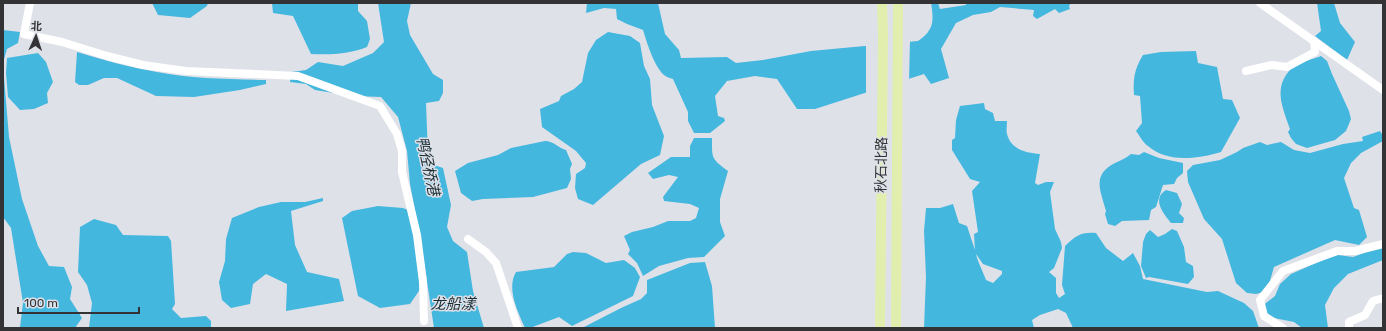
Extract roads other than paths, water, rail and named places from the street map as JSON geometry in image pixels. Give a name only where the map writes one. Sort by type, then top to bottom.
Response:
[{"type":"main road","name":"秋石北路","points":[[880,328],[883,42],[882,3]]},
{"type":"main road","name":"秋石北路","points":[[896,328],[898,3]]},
{"type":"street","points":[[30,3],[24,34],[62,42],[143,65],[186,71],[298,76],[380,106],[397,134],[402,152],[402,172],[417,235],[423,282],[424,321]]},
{"type":"street","points":[[1260,3],[1383,90]]},
{"type":"street","points":[[1246,71],[1272,66],[1287,67],[1315,52],[1314,41]]},
{"type":"street","points":[[468,239],[486,252],[496,263],[518,328]]},
{"type":"street","points":[[1283,328],[1264,316],[1260,300],[1283,271],[1337,251],[1355,252],[1383,244]]},
{"type":"street","points":[[1349,328],[1350,322],[1365,315],[1372,301],[1383,298]]},
{"type":"water","points":[[152,3],[208,3],[207,6],[190,18],[158,15]]},
{"type":"water","points":[[272,3],[358,3],[358,11],[367,21],[370,39],[367,47],[340,54],[311,54],[293,16],[273,13]]},
{"type":"water","points":[[378,3],[411,3],[407,21],[410,35],[433,74],[443,80],[443,93],[439,101],[426,103],[428,154],[431,164],[443,168],[451,205],[447,227],[453,241],[467,252],[473,291],[484,328],[434,328],[421,242],[410,184],[407,151],[398,117],[381,97],[352,96],[315,90],[306,84],[290,82],[291,72],[306,70],[318,62],[343,66],[373,53],[384,42]]},
{"type":"water","points":[[587,3],[658,3],[665,34],[679,50],[681,58],[727,57],[736,63],[763,60],[811,51],[918,41],[927,33],[932,25],[931,3],[938,3],[940,9],[966,5],[966,3],[1071,3],[1069,6],[1070,9],[1059,13],[1055,9],[1037,19],[1033,16],[1034,10],[1000,7],[991,12],[973,15],[956,23],[941,49],[949,78],[931,84],[924,74],[815,109],[797,109],[777,79],[755,76],[727,81],[715,96],[718,116],[724,118],[725,121],[710,133],[694,133],[688,121],[688,112],[673,79],[665,76],[660,71],[651,54],[643,30],[617,19],[616,9],[604,8],[586,13]]},
{"type":"water","points":[[1317,3],[1334,3],[1340,23],[1355,42],[1347,60],[1315,36],[1321,31]]},
{"type":"water","points":[[3,30],[20,32],[18,43],[7,49],[3,63]]},
{"type":"water","points":[[608,32],[630,36],[640,43],[644,66],[650,79],[652,105],[664,136],[660,155],[641,164],[593,205],[578,199],[575,188],[576,174],[585,168],[586,163],[576,151],[542,127],[540,109],[559,101],[561,96],[574,89],[582,82],[588,53],[596,40]]},
{"type":"water","points":[[1196,51],[1198,63],[1217,67],[1223,99],[1232,100],[1240,118],[1221,152],[1193,158],[1164,155],[1146,145],[1136,131],[1142,123],[1140,96],[1134,95],[1134,79],[1136,70],[1143,55],[1161,52]]},
{"type":"water","points":[[77,52],[126,66],[170,74],[211,78],[266,80],[266,84],[240,90],[194,97],[156,96],[117,78],[104,78],[88,85],[79,85],[75,82]]},
{"type":"water","points":[[38,53],[46,62],[53,82],[47,93],[48,103],[34,109],[20,110],[8,97],[6,73],[7,58]]},
{"type":"water","points":[[1321,56],[1327,61],[1349,111],[1351,119],[1346,131],[1335,140],[1307,148],[1296,144],[1288,132],[1290,129],[1281,98],[1282,83],[1286,75],[1294,66]]},
{"type":"water","points":[[3,65],[9,137],[22,199],[38,246],[49,266],[64,267],[72,287],[70,299],[82,318],[75,328],[20,327],[23,303],[11,228],[3,217]]},
{"type":"water","points":[[984,103],[985,109],[993,113],[995,121],[1007,121],[1007,134],[1012,144],[1020,150],[1040,154],[1035,183],[1038,185],[1046,182],[1054,182],[1050,192],[1055,229],[1062,248],[1054,268],[1049,272],[1056,278],[1056,293],[1059,298],[1065,294],[1062,285],[1065,246],[1079,235],[1096,233],[1106,248],[1123,261],[1133,253],[1140,266],[1143,279],[1207,292],[1218,291],[1244,303],[1253,311],[1259,328],[1073,328],[1066,313],[1058,309],[1040,315],[1032,320],[1034,328],[924,328],[926,277],[924,231],[926,208],[940,208],[953,204],[959,223],[967,226],[975,250],[974,234],[978,232],[972,191],[980,182],[970,179],[952,150],[952,140],[955,138],[956,120],[960,106]],"holes":[[[976,254],[983,264],[1002,271],[1002,274],[993,283],[986,280]]]},
{"type":"water","points":[[1380,131],[1383,136],[1383,141],[1361,153],[1351,163],[1344,178],[1354,208],[1359,210],[1367,237],[1359,245],[1335,240],[1274,267],[1267,291],[1256,294],[1247,293],[1236,283],[1222,239],[1204,219],[1188,182],[1187,171],[1193,165],[1220,160],[1243,148],[1260,142],[1267,145],[1281,142],[1294,150],[1310,153],[1343,144],[1363,141],[1362,137]]},
{"type":"water","points":[[694,138],[712,138],[714,158],[728,171],[720,199],[720,222],[725,236],[704,257],[688,258],[659,266],[643,276],[637,263],[628,254],[630,250],[624,236],[632,232],[653,227],[668,221],[690,221],[696,218],[699,208],[690,204],[664,201],[663,197],[678,177],[669,175],[653,179],[648,173],[671,157],[690,157],[690,146]]},
{"type":"water","points":[[545,141],[551,142],[566,150],[572,164],[570,169],[571,179],[567,188],[533,197],[483,199],[472,201],[461,193],[455,171],[468,163],[498,155],[511,148]]},
{"type":"water","points":[[1144,152],[1159,158],[1183,163],[1183,173],[1177,178],[1174,184],[1163,185],[1156,207],[1151,210],[1149,220],[1122,221],[1115,226],[1108,224],[1100,190],[1100,178],[1108,168],[1115,163],[1131,154],[1139,155]]},
{"type":"water","points":[[1166,190],[1177,193],[1182,204],[1179,213],[1184,218],[1183,223],[1171,223],[1162,211],[1159,198]]},
{"type":"water","points":[[323,198],[323,201],[291,211],[295,245],[307,272],[339,279],[344,301],[286,311],[287,284],[266,274],[253,284],[250,304],[231,308],[222,300],[219,282],[225,261],[226,239],[232,218],[259,207],[281,202],[305,202]]},
{"type":"water","points":[[378,206],[403,208],[408,210],[415,236],[421,288],[410,304],[380,308],[358,296],[342,218],[352,211]]},
{"type":"water","points":[[94,219],[116,225],[123,235],[168,236],[171,241],[175,304],[172,309],[181,318],[206,316],[211,321],[211,328],[89,328],[92,303],[87,285],[78,272],[80,227]]},
{"type":"water","points":[[1172,229],[1177,231],[1184,247],[1186,262],[1193,266],[1194,277],[1188,284],[1149,277],[1146,278],[1141,266],[1143,242],[1146,234],[1150,230],[1158,237]]},
{"type":"water","points":[[1383,246],[1383,260],[1348,274],[1334,288],[1325,305],[1328,328],[1302,328],[1294,322],[1264,316],[1261,307],[1275,296],[1280,284],[1291,274],[1338,255],[1353,257]]},
{"type":"water","points":[[573,252],[586,253],[606,263],[624,260],[635,268],[640,277],[633,296],[572,326],[559,317],[530,328],[525,328],[514,300],[512,286],[516,272],[554,267],[567,254]]},
{"type":"water","points":[[705,262],[712,286],[715,328],[582,328],[641,299],[647,293],[647,280],[690,263]]},
{"type":"water label","name":"鸭径桥港","points":[[428,166]]},
{"type":"water label","name":"龙船漾","points":[[453,304]]}]
